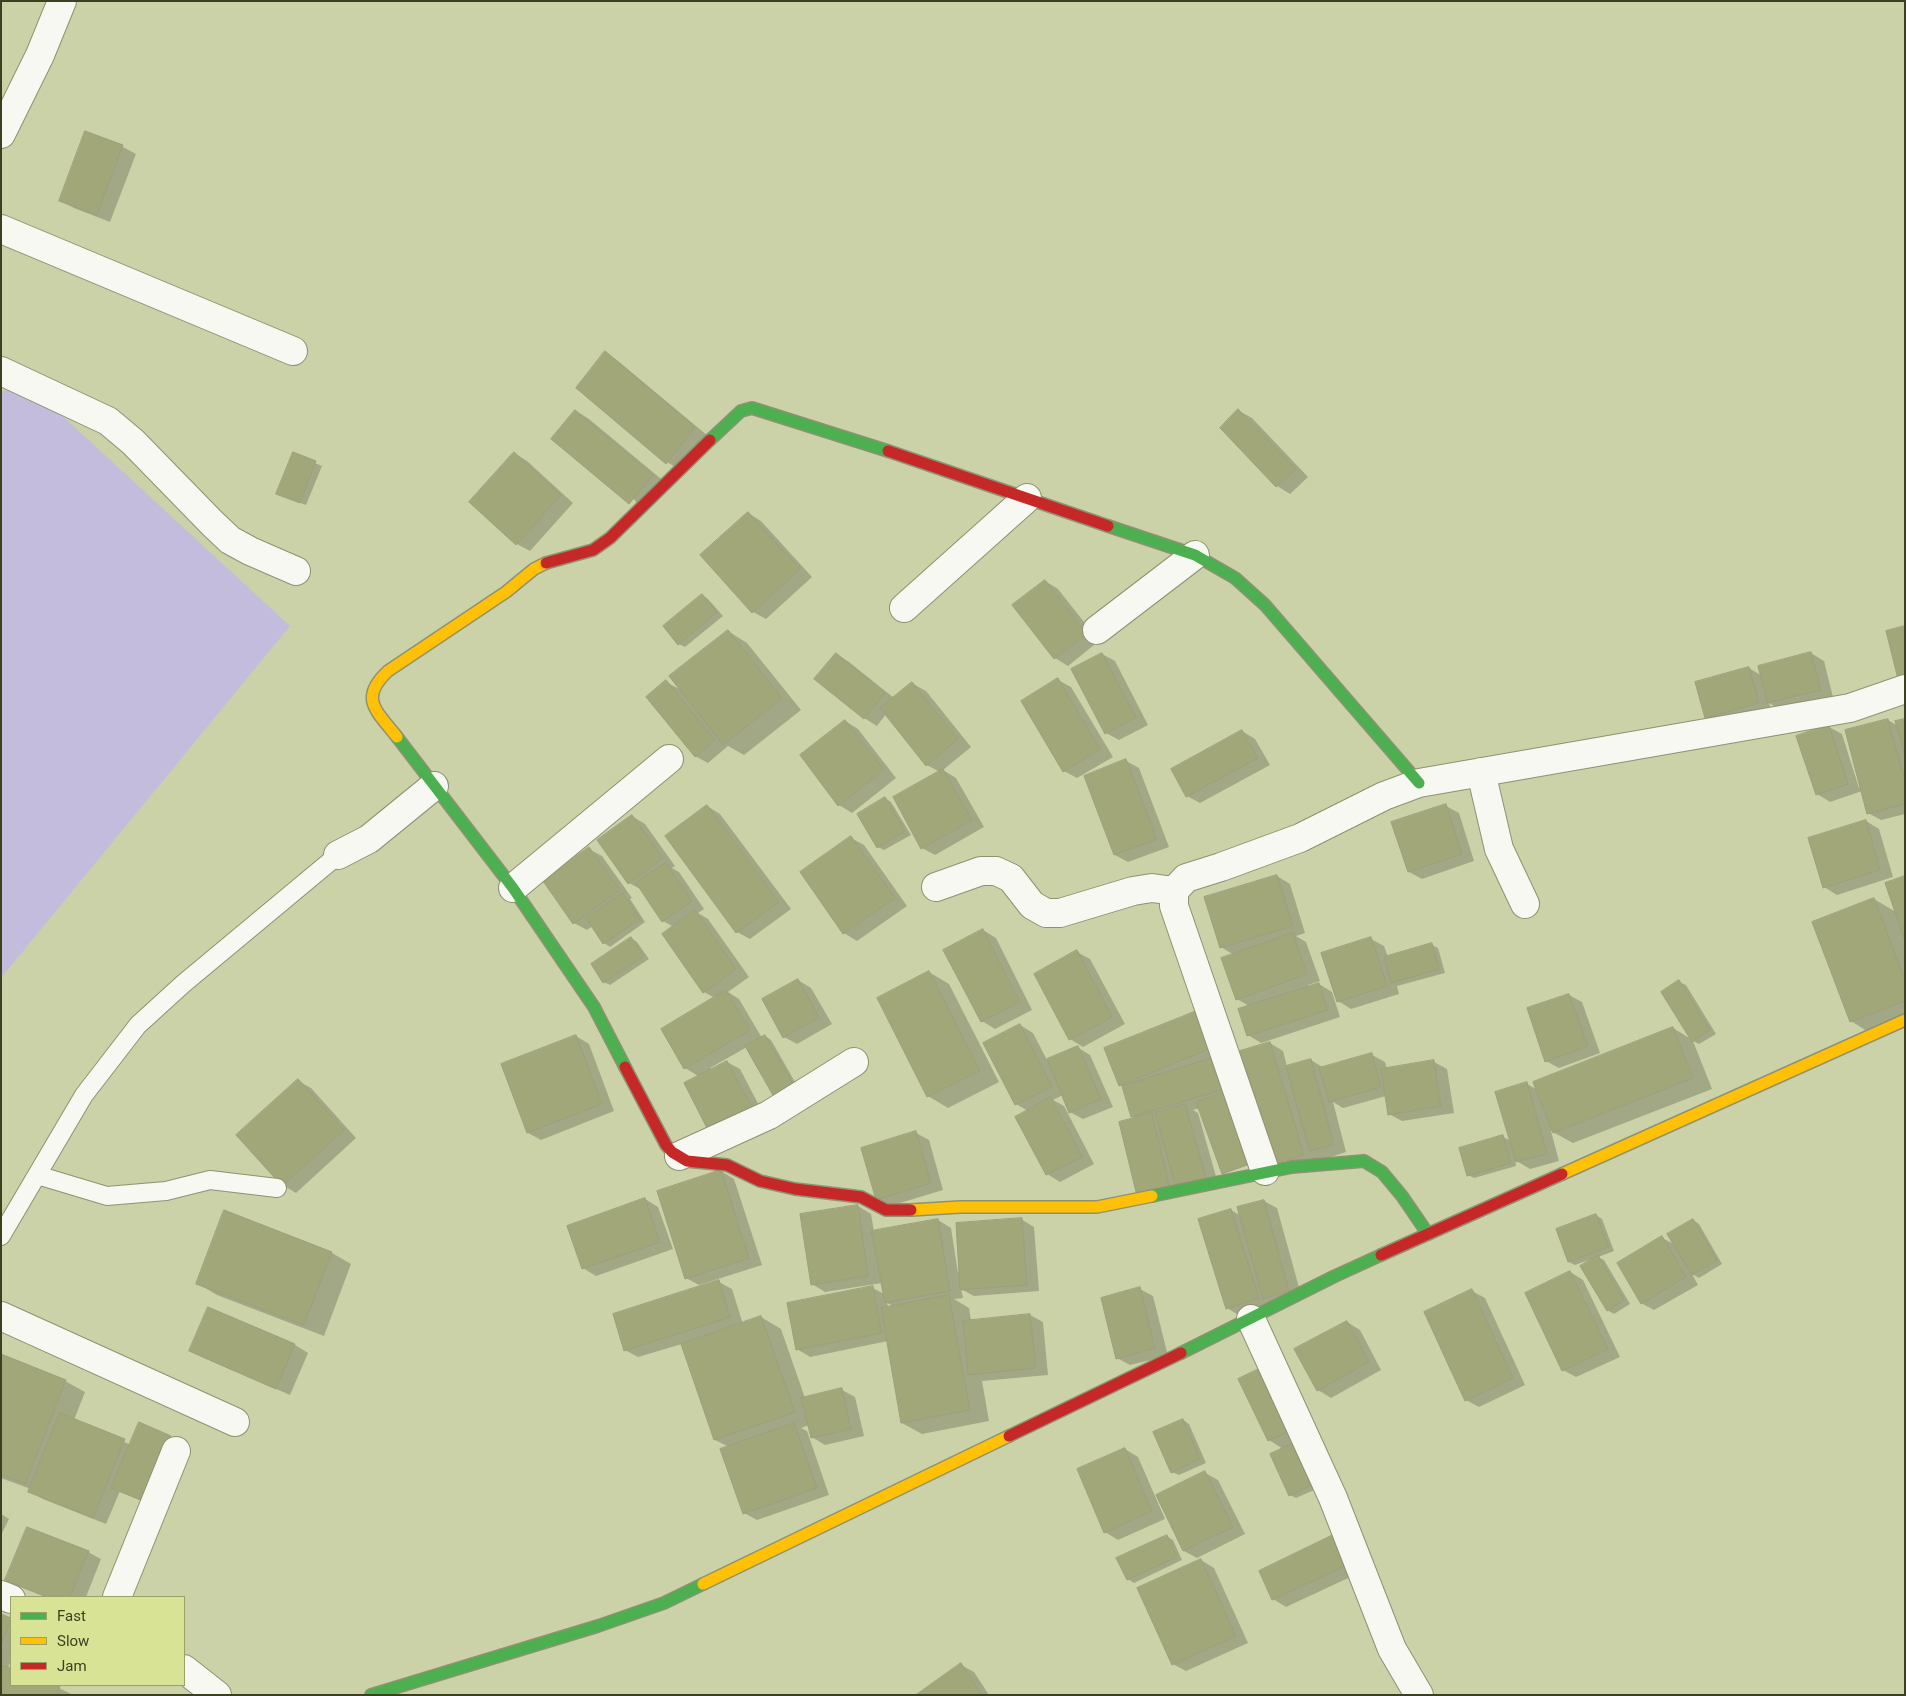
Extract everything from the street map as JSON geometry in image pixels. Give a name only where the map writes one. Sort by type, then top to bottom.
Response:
[{"type":"street","points":[[1,134],[40,55],[62,1]]},
{"type":"street","points":[[1,229],[293,351]]},
{"type":"street","points":[[1,371],[108,421],[133,442],[230,540],[296,571]]},
{"type":"street","points":[[1418,783],[1264,604],[1235,578],[1195,555],[752,408],[741,411],[610,538],[593,550],[553,560],[534,569],[506,592],[388,671],[373,688],[371,696],[373,706],[513,888],[594,1007],[666,1145],[687,1161],[727,1165],[760,1181],[795,1189],[861,1197],[886,1210],[960,1207],[1097,1207],[1265,1171],[1364,1161],[1382,1172],[1402,1196],[1428,1234]]},
{"type":"street","points":[[904,608],[1027,498]]},
{"type":"street","points":[[1097,630],[1195,555]]},
{"type":"street","points":[[1265,1171],[1174,906],[1174,891],[1186,878],[1300,838],[1384,796],[1418,783],[1850,708],[1905,689]]},
{"type":"street","points":[[513,888],[669,759]]},
{"type":"street","points":[[1481,772],[1499,849],[1525,904]]},
{"type":"street","points":[[338,855],[368,839],[434,786]]},
{"type":"street","points":[[936,887],[980,871],[996,871],[1011,878],[1032,905],[1046,913],[1060,913],[1133,891],[1152,888],[1174,891]]},
{"type":"street","points":[[371,1695],[598,1626],[664,1603],[1251,1319],[1335,1276],[1905,1020]]},
{"type":"street","points":[[679,1156],[768,1115],[854,1062]]},
{"type":"street","points":[[1,1316],[235,1422]]},
{"type":"street","points":[[1251,1319],[1332,1498],[1392,1649],[1419,1695]]},
{"type":"street","points":[[117,1596],[176,1451]]},
{"type":"street","points":[[185,1670],[217,1695]]},
{"type":"lane","points":[[1,1236],[84,1095],[138,1025],[183,984],[338,855]]},
{"type":"lane","points":[[36,1175],[107,1196],[166,1191],[210,1180],[277,1188]]},
{"type":"shaded area","points":[[28,384],[290,626],[1,978],[1,392]]},
{"type":"building","points":[[85,131],[123,145],[97,215],[59,201]]},
{"type":"building","points":[[605,351],[695,427],[666,464],[576,388]]},
{"type":"building","points":[[1238,409],[1296,469],[1276,487],[1220,428]]},
{"type":"building","points":[[575,410],[653,475],[629,504],[551,439]]},
{"type":"building","points":[[293,452],[316,461],[300,503],[276,494]]},
{"type":"building","points":[[514,452],[561,495],[516,545],[469,502]]},
{"type":"building","points":[[748,512],[800,569],[752,613],[700,555]]},
{"type":"building","points":[[1045,580],[1087,634],[1054,659],[1012,605]]},
{"type":"building","points":[[702,594],[717,612],[678,645],[663,626]]},
{"type":"building","points":[[1905,626],[1905,678],[1898,679],[1886,631]]},
{"type":"building","points":[[728,630],[782,698],[723,745],[669,676]]},
{"type":"building","points":[[1811,652],[1821,690],[1767,703],[1758,666]]},
{"type":"building","points":[[836,653],[885,693],[864,719],[814,679]]},
{"type":"building","points":[[1102,653],[1136,717],[1105,734],[1071,669]]},
{"type":"building","points":[[1749,667],[1759,703],[1705,718],[1695,682]]},
{"type":"building","points":[[1058,678],[1100,749],[1063,772],[1021,701]]},
{"type":"building","points":[[666,680],[715,740],[695,757],[646,697]]},
{"type":"building","points":[[912,682],[958,739],[926,766],[880,708]]},
{"type":"building","points":[[1888,719],[1905,781],[1905,804],[1867,814],[1845,730]]},
{"type":"building","points":[[1905,719],[1905,755],[1895,721]]},
{"type":"building","points":[[845,720],[884,770],[838,806],[800,755]]},
{"type":"building","points":[[1829,725],[1848,784],[1816,795],[1796,736]]},
{"type":"building","points":[[1242,730],[1258,758],[1186,797],[1171,769]]},
{"type":"building","points":[[1126,759],[1157,839],[1114,855],[1084,776]]},
{"type":"building","points":[[943,769],[972,820],[921,849],[893,797]]},
{"type":"building","points":[[885,797],[905,831],[877,848],[857,814]]},
{"type":"building","points":[[1446,804],[1462,854],[1408,872],[1391,822]]},
{"type":"building","points":[[707,805],[779,902],[736,933],[665,836]]},
{"type":"building","points":[[632,815],[663,858],[628,884],[597,840]]},
{"type":"building","points":[[1866,820],[1880,870],[1823,888],[1808,838]]},
{"type":"building","points":[[851,836],[895,898],[843,934],[800,872]]},
{"type":"building","points":[[589,847],[620,890],[573,924],[543,881]]},
{"type":"building","points":[[666,863],[692,901],[662,922],[636,883]]},
{"type":"building","points":[[1277,875],[1293,926],[1220,948],[1204,897]]},
{"type":"building","points":[[1905,876],[1905,941],[1885,883]]},
{"type":"building","points":[[623,893],[640,919],[603,944],[586,918]]},
{"type":"building","points":[[1874,898],[1905,980],[1905,1001],[1850,1022],[1812,922]]},
{"type":"building","points":[[695,910],[736,969],[703,993],[662,934]]},
{"type":"building","points":[[983,929],[1020,1002],[981,1022],[943,950]]},
{"type":"building","points":[[1293,933],[1307,974],[1236,1000],[1221,958]]},
{"type":"building","points":[[631,937],[644,956],[603,983],[591,964]]},
{"type":"building","points":[[1371,937],[1387,986],[1337,1002],[1321,953]]},
{"type":"building","points":[[1432,943],[1439,969],[1391,983],[1384,957]]},
{"type":"building","points":[[1077,950],[1112,1017],[1069,1040],[1034,974]]},
{"type":"building","points":[[929,971],[980,1071],[927,1097],[877,998]]},
{"type":"building","points":[[798,979],[819,1017],[783,1038],[762,999]]},
{"type":"building","points":[[1679,980],[1710,1030],[1692,1042],[1661,992]]},
{"type":"building","points":[[1319,983],[1328,1010],[1247,1036],[1238,1009]]},
{"type":"building","points":[[726,990],[750,1030],[684,1069],[661,1029]]},
{"type":"building","points":[[1569,994],[1588,1046],[1545,1062],[1527,1008]]},
{"type":"building","points":[[1199,1010],[1214,1047],[1119,1086],[1104,1048]]},
{"type":"building","points":[[1020,1024],[1052,1087],[1015,1105],[983,1043]]},
{"type":"building","points":[[1673,1027],[1693,1078],[1553,1133],[1533,1082]]},
{"type":"building","points":[[576,1035],[602,1104],[527,1133],[501,1064]]},
{"type":"building","points":[[765,1035],[794,1085],[774,1097],[745,1046]]},
{"type":"building","points":[[1270,1042],[1304,1155],[1274,1164],[1240,1051]]},
{"type":"building","points":[[1078,1046],[1101,1099],[1069,1113],[1047,1059]]},
{"type":"building","points":[[1372,1053],[1381,1087],[1329,1102],[1319,1068]]},
{"type":"building","points":[[1216,1057],[1225,1089],[1131,1117],[1122,1086]]},
{"type":"building","points":[[1311,1059],[1334,1145],[1309,1151],[1286,1066]]},
{"type":"building","points":[[1434,1060],[1441,1106],[1388,1115],[1381,1069]]},
{"type":"building","points":[[727,1061],[753,1109],[709,1132],[684,1083]]},
{"type":"building","points":[[298,1079],[344,1130],[282,1186],[236,1135]]},
{"type":"building","points":[[1527,1082],[1547,1154],[1516,1162],[1495,1092]]},
{"type":"building","points":[[1225,1092],[1250,1164],[1222,1174],[1196,1102]]},
{"type":"building","points":[[1051,1097],[1082,1157],[1046,1175],[1015,1117]]},
{"type":"building","points":[[1185,1104],[1207,1180],[1176,1188],[1155,1113]]},
{"type":"building","points":[[1152,1113],[1170,1188],[1137,1196],[1119,1122]]},
{"type":"building","points":[[916,1131],[931,1183],[876,1200],[861,1148]]},
{"type":"building","points":[[1503,1135],[1511,1163],[1467,1176],[1459,1148]]},
{"type":"building","points":[[721,1170],[749,1258],[685,1279],[657,1191]]},
{"type":"building","points":[[645,1198],[660,1242],[582,1269],[567,1226]]},
{"type":"building","points":[[1264,1200],[1289,1291],[1263,1299],[1237,1207]]},
{"type":"building","points":[[858,1205],[868,1276],[811,1285],[800,1214]]},
{"type":"building","points":[[1231,1209],[1259,1298],[1226,1309],[1198,1219]]},
{"type":"building","points":[[224,1210],[332,1252],[304,1325],[196,1284]]},
{"type":"building","points":[[1596,1214],[1609,1247],[1568,1262],[1556,1229]]},
{"type":"building","points":[[1022,1218],[1027,1285],[960,1290],[956,1223]]},
{"type":"building","points":[[938,1219],[950,1291],[885,1303],[871,1231]]},
{"type":"building","points":[[1693,1219],[1717,1260],[1692,1275],[1667,1234]]},
{"type":"building","points":[[1662,1236],[1686,1277],[1641,1304],[1617,1263]]},
{"type":"building","points":[[1598,1255],[1624,1300],[1607,1311],[1580,1266]]},
{"type":"building","points":[[1570,1271],[1608,1349],[1562,1371],[1525,1293]]},
{"type":"building","points":[[719,1280],[730,1317],[624,1351],[613,1314]]},
{"type":"building","points":[[873,1286],[882,1333],[796,1350],[787,1303]]},
{"type":"building","points":[[1140,1287],[1155,1348],[1116,1359],[1101,1298]]},
{"type":"building","points":[[1472,1289],[1513,1378],[1465,1401],[1424,1312]]},
{"type":"building","points":[[949,1295],[970,1410],[901,1423],[881,1308]]},
{"type":"building","points":[[208,1307],[295,1344],[276,1389],[189,1351]]},
{"type":"building","points":[[1030,1314],[1036,1368],[968,1375],[963,1321]]},
{"type":"building","points":[[761,1316],[795,1412],[714,1440],[681,1344]]},
{"type":"building","points":[[1347,1321],[1369,1362],[1317,1391],[1294,1349]]},
{"type":"building","points":[[1,1354],[66,1380],[25,1484],[1,1475]]},
{"type":"building","points":[[1261,1368],[1290,1431],[1268,1441],[1238,1379]]},
{"type":"building","points":[[842,1388],[851,1429],[811,1438],[801,1398]]},
{"type":"building","points":[[60,1413],[125,1439],[93,1518],[28,1492]]},
{"type":"building","points":[[1183,1419],[1200,1459],[1171,1473],[1153,1432]]},
{"type":"building","points":[[139,1422],[171,1436],[143,1501],[111,1488]]},
{"type":"building","points":[[794,1423],[817,1488],[743,1514],[720,1449]]},
{"type":"building","points":[[1296,1442],[1315,1483],[1289,1496],[1270,1454]]},
{"type":"building","points":[[1125,1448],[1152,1511],[1104,1533],[1077,1469]]},
{"type":"building","points":[[1205,1471],[1233,1527],[1183,1551],[1156,1495]]},
{"type":"building","points":[[27,1527],[89,1551],[70,1596],[45,1596],[5,1580]]},
{"type":"building","points":[[1167,1535],[1177,1557],[1127,1580],[1116,1558]]},
{"type":"building","points":[[1333,1535],[1347,1565],[1272,1600],[1259,1571]]},
{"type":"building","points":[[1201,1559],[1236,1636],[1172,1665],[1137,1588]]},
{"type":"building","points":[[1,1614],[10,1618],[10,1621],[1,1646]]},
{"type":"building","points":[[961,1663],[982,1695],[916,1695]]},
{"type":"building","points":[[1,1665],[10,1668],[10,1686],[60,1686],[57,1695],[1,1695]]},
{"type":"traffic: fast","points":[[710,440],[741,411],[752,408],[888,451]]},
{"type":"traffic: fast","points":[[1108,526],[1195,555],[1235,578],[1265,605],[1419,783]]},
{"type":"traffic: fast","points":[[397,737],[513,888],[594,1007],[625,1067]]},
{"type":"traffic: fast","points":[[1152,1196],[1292,1167],[1364,1161],[1382,1172],[1402,1196],[1428,1234]]},
{"type":"traffic: fast","points":[[1181,1353],[1381,1255]]},
{"type":"traffic: fast","points":[[371,1695],[598,1626],[664,1603],[703,1584]]},
{"type":"traffic: slow","points":[[397,737],[377,712],[374,705],[372,697],[379,681],[388,671],[506,592],[534,569],[546,563]]},
{"type":"traffic: slow","points":[[1562,1174],[1905,1020]]},
{"type":"traffic: slow","points":[[911,1210],[960,1207],[1097,1207],[1152,1196]]},
{"type":"traffic: slow","points":[[703,1584],[1009,1436]]},
{"type":"traffic: jam","points":[[546,563],[593,550],[610,538],[710,440]]},
{"type":"traffic: jam","points":[[888,451],[1108,526]]},
{"type":"traffic: jam","points":[[625,1067],[666,1145],[672,1152],[687,1161],[727,1165],[760,1181],[795,1189],[861,1197],[886,1210],[911,1210]]},
{"type":"traffic: jam","points":[[1381,1255],[1562,1174]]},
{"type":"traffic: jam","points":[[1009,1436],[1181,1353]]}]
